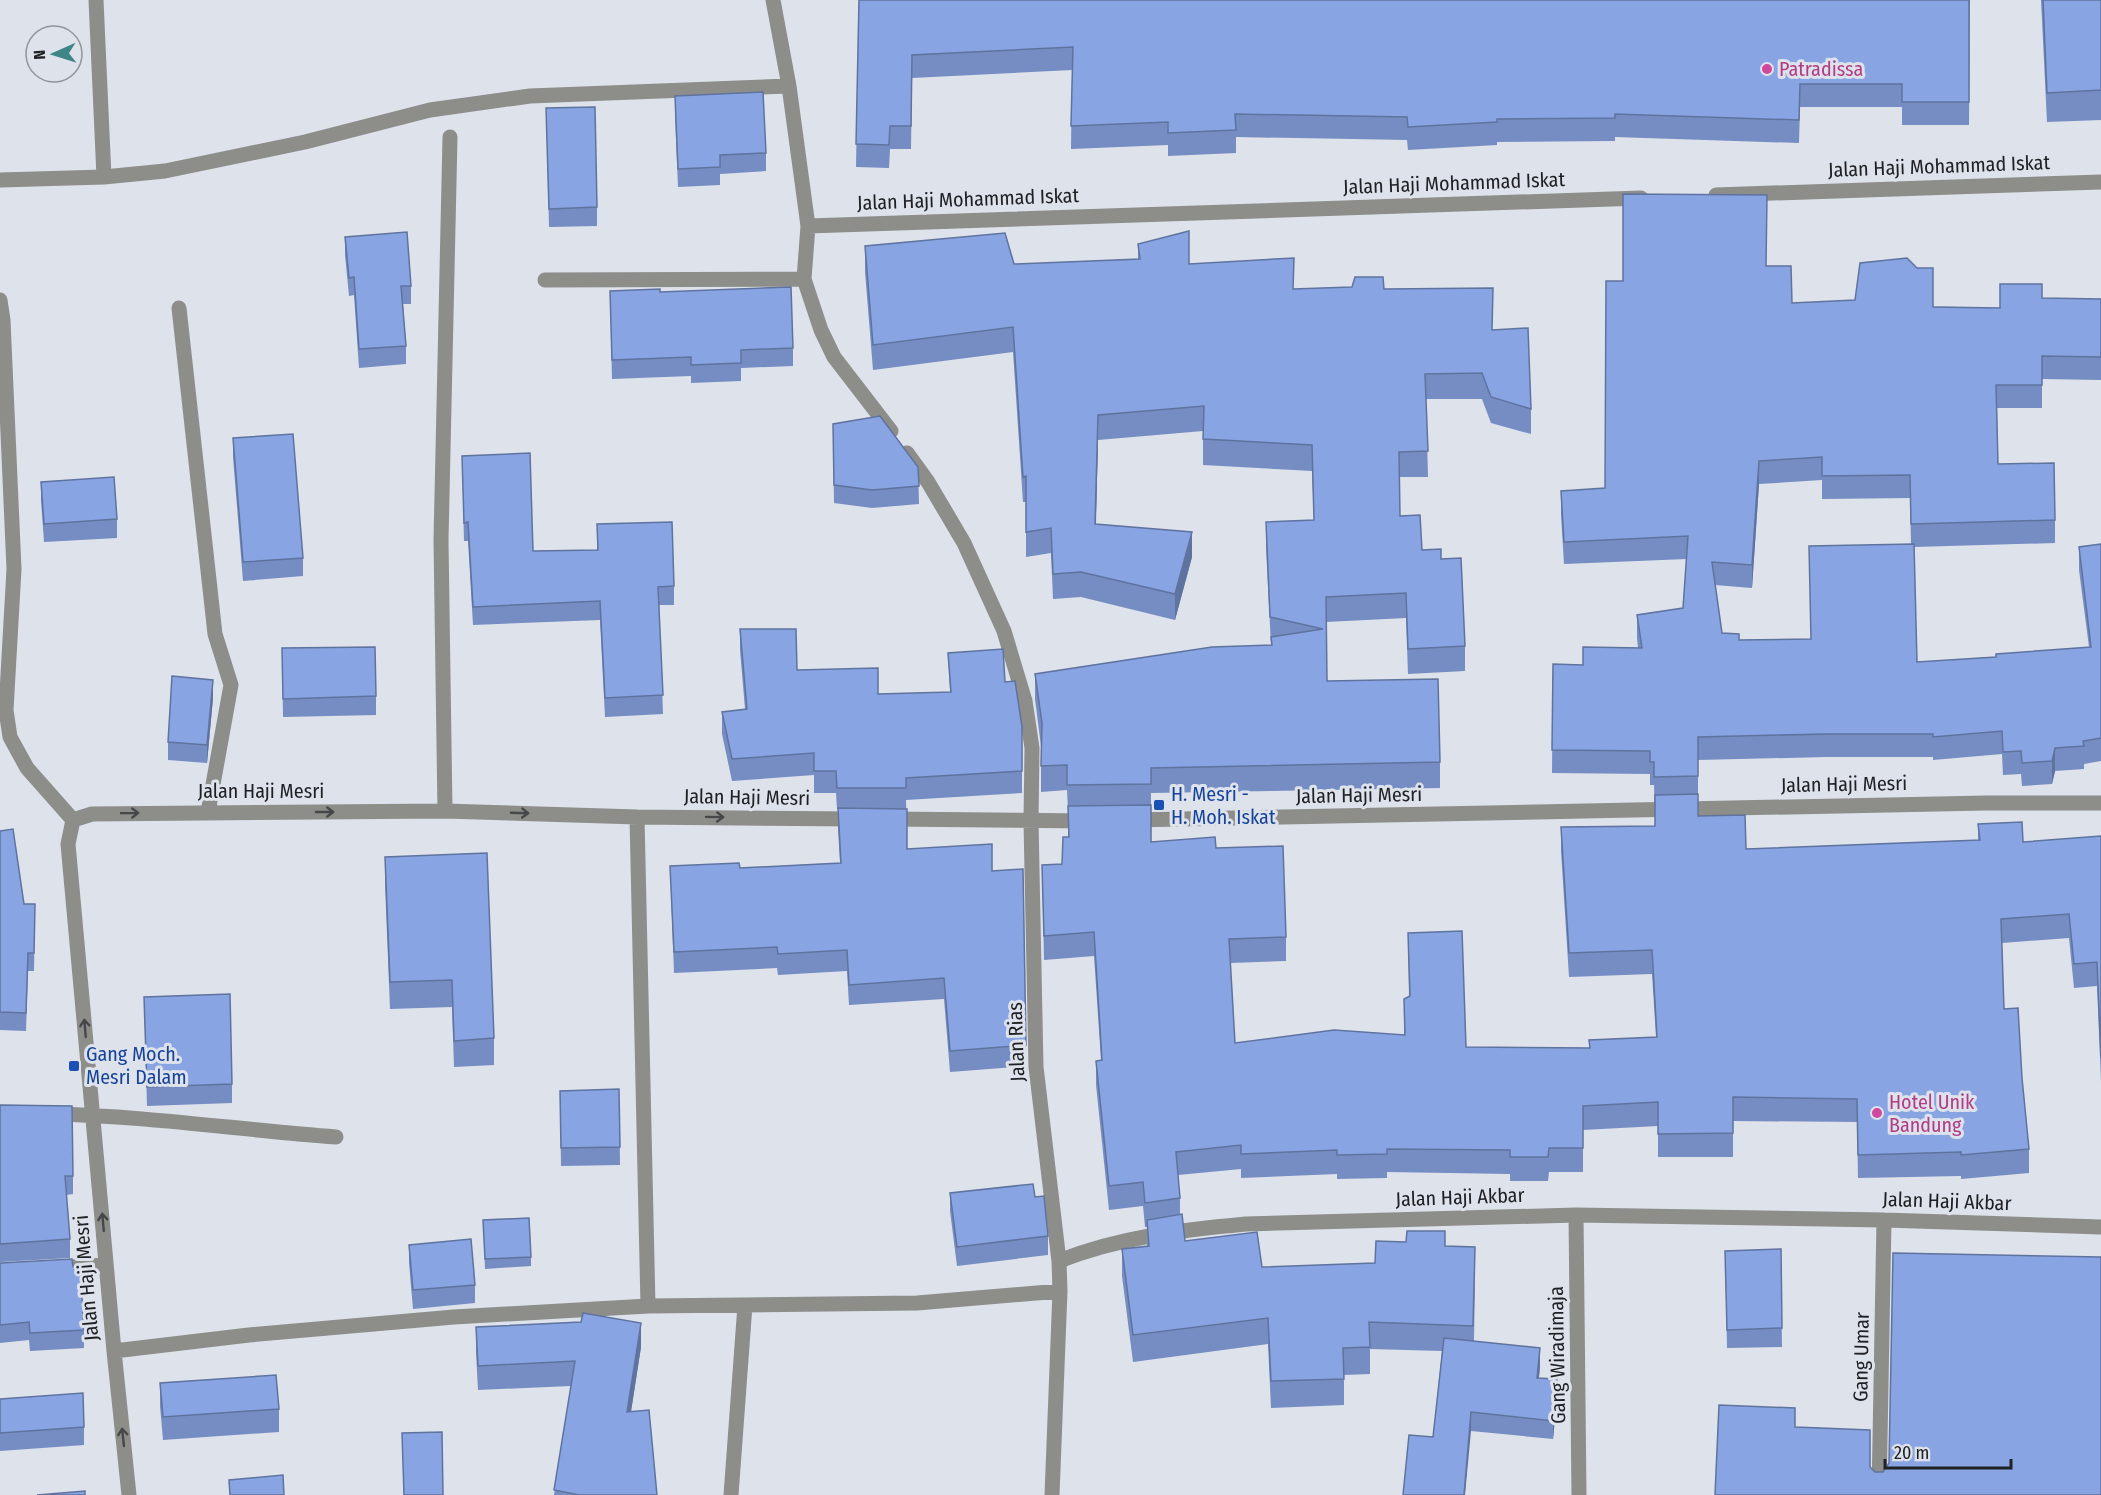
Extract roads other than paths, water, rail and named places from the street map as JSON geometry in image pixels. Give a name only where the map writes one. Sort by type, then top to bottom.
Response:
[{"type":"street","points":[[96,0],[104,177]]},
{"type":"street","points":[[545,280],[804,279],[808,226],[789,86],[773,0]]},
{"type":"street","points":[[0,180],[104,177],[165,171],[305,142],[430,110],[530,96],[789,86]]},
{"type":"street","points":[[444,811],[441,540],[450,137]]},
{"type":"street","name":"Jalan Haji Mohammad Iskat","points":[[1701,195],[2101,182]]},
{"type":"street","name":"Jalan Haji Mohammad Iskat","points":[[808,226],[1654,197]]},
{"type":"street","name":"Jalan Rias","points":[[804,279],[821,330],[834,357],[928,482],[964,543],[1004,631],[1025,701],[1032,748],[1031,821],[1036,1067],[1059,1261]]},
{"type":"street","points":[[0,300],[7,388],[14,569],[6,710],[10,737],[27,768],[73,820]]},
{"type":"street","points":[[179,308],[216,634],[231,685],[208,812]]},
{"type":"street","name":"Jalan Haji Mesri","points":[[129,1495],[68,844],[73,820],[92,814],[444,811],[636,817],[1031,821],[1986,802],[2101,804]]},
{"type":"street","points":[[636,817],[648,1306]]},
{"type":"street","points":[[35,1114],[93,1115],[336,1137]]},
{"type":"street","name":"Jalan Haji Akbar","points":[[1059,1261],[1134,1237],[1246,1224],[1576,1215],[1884,1220],[2101,1227]]},
{"type":"street","name":"Gang Wiradimaja","points":[[1576,1215],[1579,1495]]},
{"type":"street","name":"Gang Umar","points":[[1879,1495],[1884,1220]]},
{"type":"street","points":[[1052,1495],[1059,1261]]},
{"type":"street","points":[[36,1269],[106,1265]]},
{"type":"street","points":[[114,1351],[249,1335],[453,1317],[648,1306],[917,1303],[1059,1291]]},
{"type":"street","points":[[731,1495],[745,1305]]},
{"type":"place","name":"Patradissa","points":[[1767,69]]},
{"type":"place","name":"H. Mesri - H. Moh. Iskat","points":[[1159,805]]},
{"type":"place","name":"Gang Moch. Mesri Dalam","points":[[74,1066]]},
{"type":"place","name":"Hotel Unik Bandung","points":[[1877,1113]]}]
